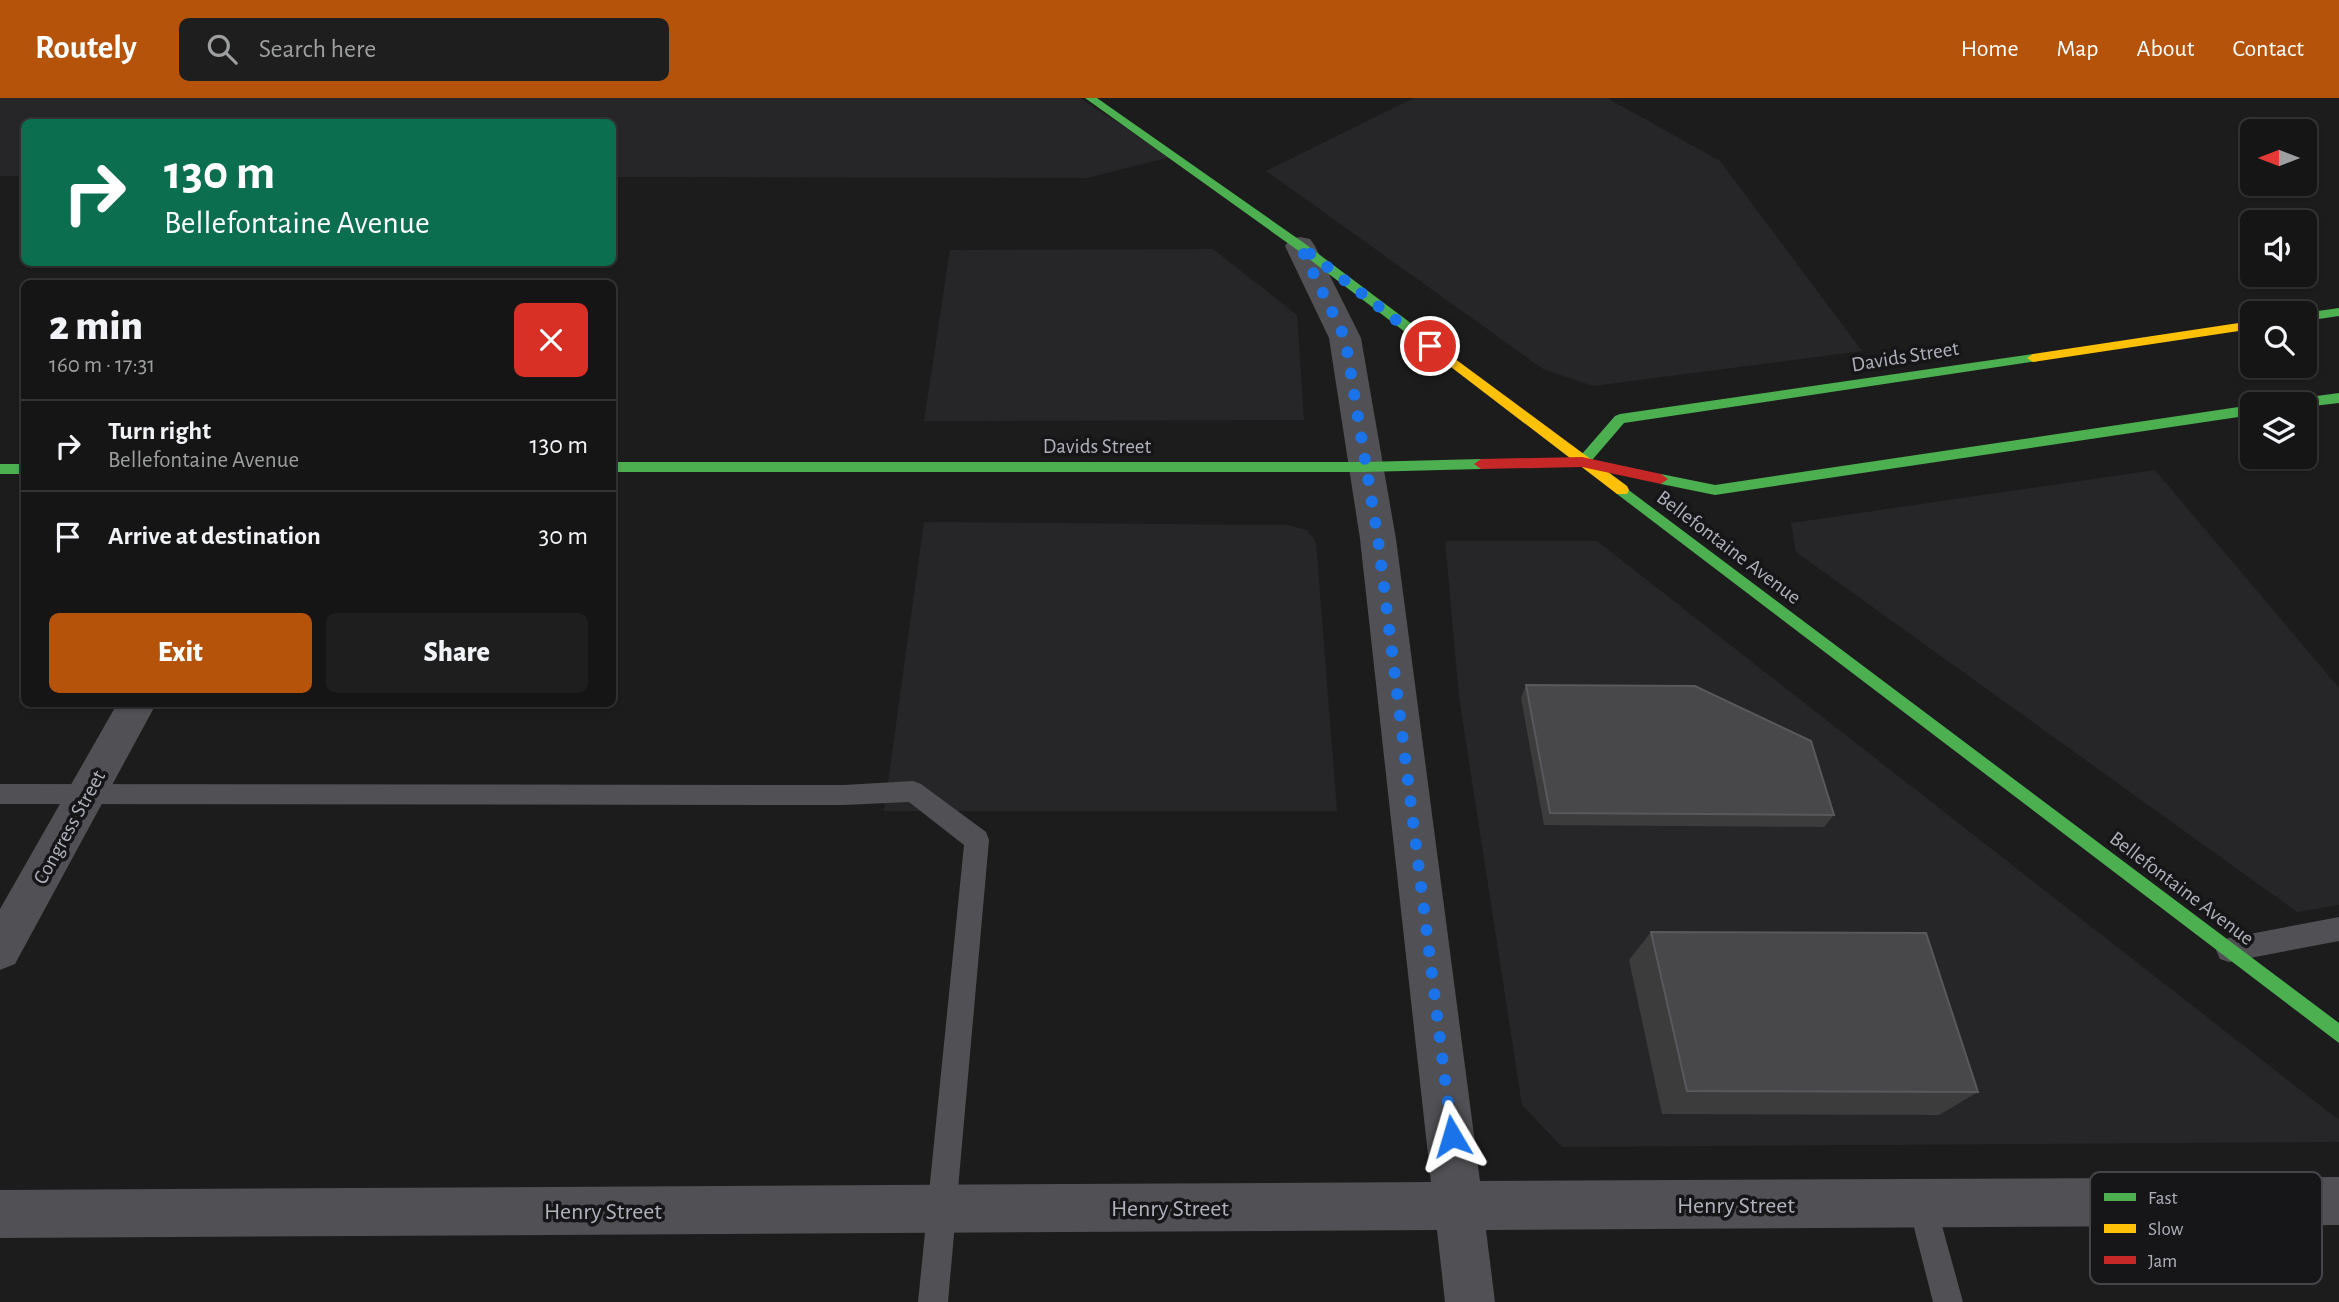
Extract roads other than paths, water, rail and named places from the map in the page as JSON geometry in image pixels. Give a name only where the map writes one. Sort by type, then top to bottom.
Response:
[{"type":"street","name":"Bellefontaine Avenue","points":[[1090,98],[1300,246],[2339,1034]]},
{"type":"street","points":[[1300,246],[1345,338],[1364,467],[1378,539],[1470,1302]]},
{"type":"street","points":[[2317,315],[2339,312]]},
{"type":"street","name":"Davids Street","points":[[1582,461],[1620,419],[2240,327]]},
{"type":"street","points":[[2317,401],[2339,398]]},
{"type":"street","name":"Davids Street","points":[[616,467],[1364,467],[1582,461],[1715,490],[2240,413]]},
{"type":"street","points":[[0,469],[21,469]]},
{"type":"street","name":"Congress Street","points":[[0,950],[135,707]]},
{"type":"street","name":"Henry Street","points":[[0,1214],[2090,1203]]},
{"type":"lane","points":[[0,794],[844,795],[913,791],[977,840],[933,1302]]},
{"type":"lane","points":[[2229,950],[2339,929]]},
{"type":"lane","points":[[1922,1204],[1948,1302]]}]
